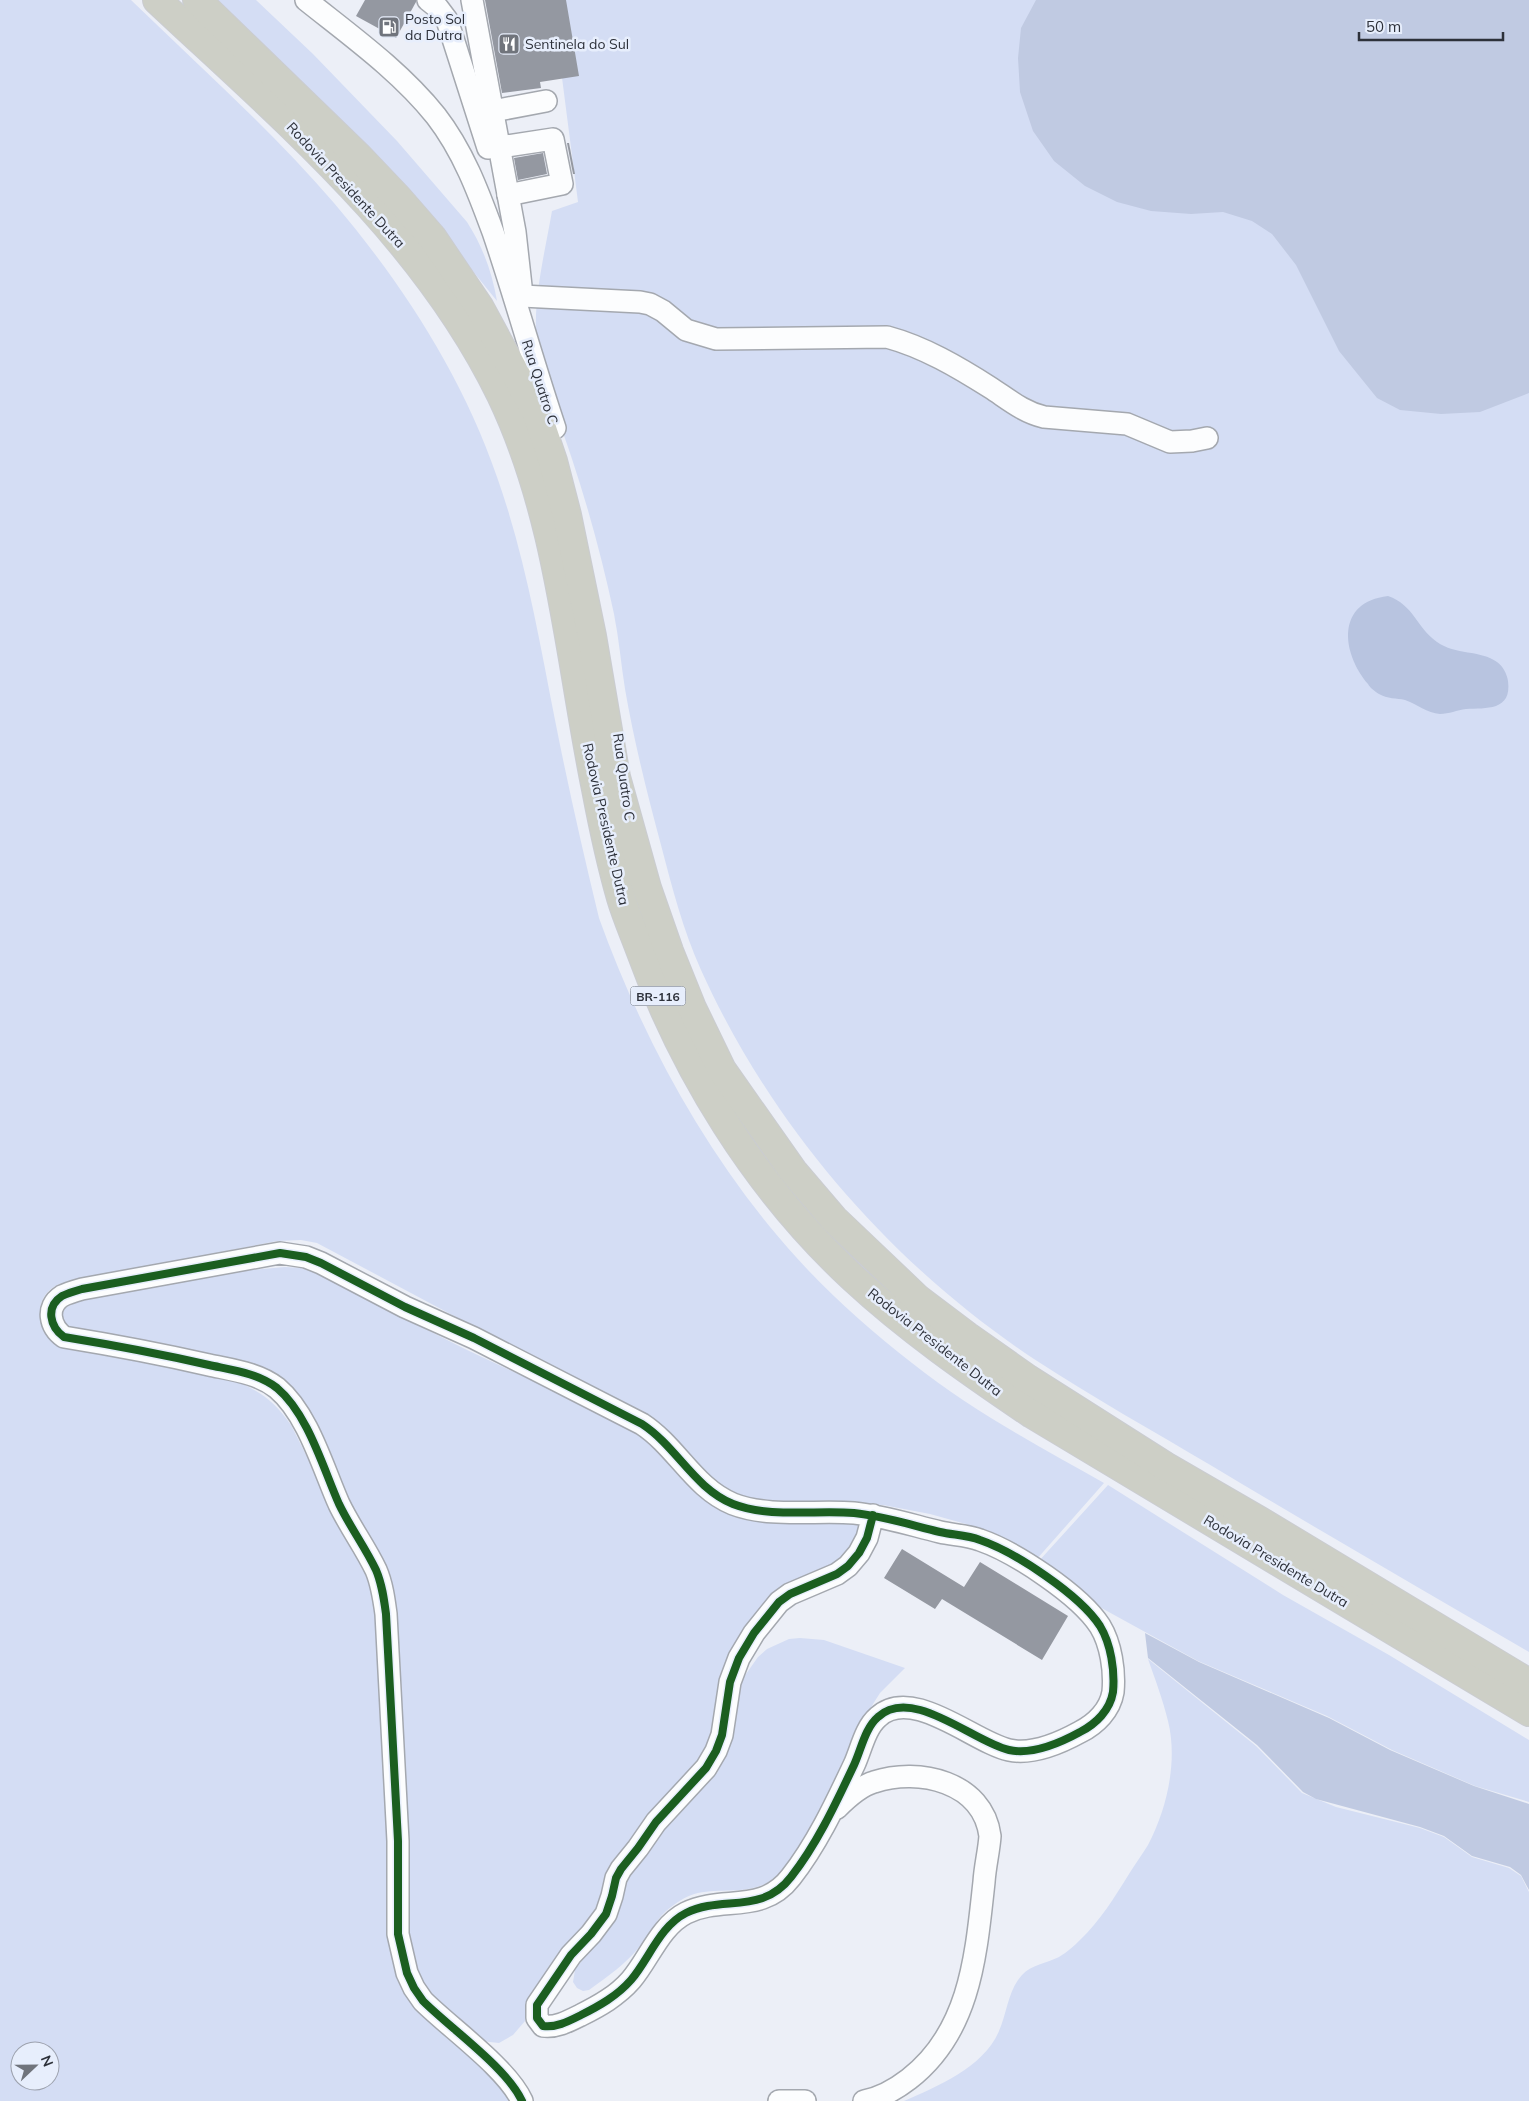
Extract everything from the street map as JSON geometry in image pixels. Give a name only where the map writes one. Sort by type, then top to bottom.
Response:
[{"type":"highway","name":"Rodovia Presidente Dutra","points":[[157,0],[261,97],[369,206],[395,235],[443,298],[472,342],[500,392],[515,426],[547,522],[596,789],[622,902],[652,984],[691,1064],[752,1162],[784,1205],[850,1274],[883,1304],[946,1354],[1032,1414],[1529,1712]]},
{"type":"highway","name":"Rodovia Presidente Dutra","points":[[197,0],[313,111],[398,198],[432,237],[480,308],[537,414],[553,461],[567,515],[592,636],[611,750],[647,888],[669,951],[692,1008],[722,1070],[793,1171],[834,1219],[878,1262],[918,1299],[967,1336],[1037,1384],[1166,1466],[1529,1683]]},
{"type":"street","name":"Rua Quatro C","points":[[306,0],[388,66],[436,116],[454,142],[470,172],[506,271],[526,341],[563,453],[583,524],[602,631],[632,834]]},
{"type":"street","points":[[428,0],[443,13],[450,29],[515,232]]},
{"type":"street","points":[[472,0],[515,232],[526,341]]},
{"type":"street","points":[[493,111],[546,101]]},
{"type":"street","points":[[500,147],[553,139],[562,184],[508,195]]},
{"type":"street","points":[[522,296],[640,302],[663,311],[686,330],[716,339],[888,336],[927,351],[991,388],[1032,415],[1044,418],[1128,424],[1170,442],[1186,442],[1207,438]]},
{"type":"street","points":[[522,2101],[511,2084],[496,2068],[423,2000],[414,1988],[408,1973],[398,1934],[398,1841],[386,1614],[382,1590],[376,1571],[347,1522],[310,1436],[297,1412],[277,1388],[244,1373],[145,1351],[64,1337],[52,1324],[51,1311],[62,1296],[82,1289],[280,1254],[306,1257],[405,1307],[474,1338],[642,1424],[664,1442],[699,1482],[710,1491],[732,1503],[750,1509],[770,1512],[873,1515],[985,1542],[1048,1578],[1090,1613],[1101,1628],[1109,1647],[1112,1662],[1112,1694],[1108,1707],[1099,1719],[1085,1730],[1059,1743],[1032,1750],[1012,1751],[997,1746],[950,1721],[922,1711],[893,1708],[883,1712],[871,1724],[857,1760],[830,1814],[801,1864],[780,1890],[751,1903],[700,1907],[684,1914],[664,1931],[646,1960],[629,1982],[611,1998],[562,2024],[548,2028],[539,2023],[537,2005],[571,1955],[591,1934],[606,1914],[616,1878],[621,1869],[656,1822],[706,1768],[716,1751],[722,1735],[730,1682],[738,1658],[754,1633],[779,1602],[790,1594],[836,1574],[848,1566],[859,1553],[867,1538],[873,1515]]},
{"type":"street","points":[[830,1814],[861,1788],[873,1782],[896,1777],[920,1777],[947,1783],[970,1797],[985,1816],[989,1825],[990,1836],[978,1941],[972,1975],[954,2022],[945,2041],[920,2071],[903,2084],[885,2094],[864,2101]]},
{"type":"street","points":[[779,2101],[805,2101]]},
{"type":"shaded area","points":[[0,0],[131,0],[286,150],[334,203],[383,266],[428,332],[448,367],[467,403],[497,477],[516,537],[523,567],[570,794],[599,918],[636,1009],[681,1097],[707,1140],[764,1220],[796,1257],[837,1299],[934,1380],[1005,1427],[1104,1483],[1036,1560],[1002,1539],[966,1524],[930,1514],[883,1505],[818,1502],[764,1503],[737,1497],[716,1487],[645,1415],[622,1401],[582,1384],[317,1243],[301,1240],[277,1241],[59,1284],[50,1290],[44,1297],[40,1314],[46,1331],[61,1345],[228,1378],[248,1386],[264,1396],[278,1408],[291,1425],[368,1578],[376,1603],[396,1954],[511,2101],[0,2101]]},
{"type":"shaded area","points":[[210,0],[256,0],[313,54],[397,141],[467,222],[486,260],[497,301],[438,228]]},
{"type":"shaded area","points":[[552,0],[1529,0],[1529,1652],[1100,1400],[1034,1359],[982,1321],[932,1280],[885,1236],[840,1188],[800,1137],[763,1084],[730,1028],[701,970],[683,924],[637,748],[625,689],[614,614],[600,556],[584,497],[547,387],[539,357],[536,310],[552,211],[578,202]]},
{"type":"shaded area","points":[[1036,0],[1529,0],[1529,393],[1480,412],[1441,414],[1400,410],[1377,398],[1339,351],[1296,265],[1272,234],[1252,221],[1223,212],[1191,214],[1151,211],[1117,202],[1085,186],[1054,161],[1033,131],[1020,92],[1018,58],[1021,28]]},
{"type":"shaded area","points":[[1388,596],[1404,605],[1424,630],[1437,642],[1452,649],[1491,658],[1499,664],[1504,670],[1508,681],[1508,691],[1502,703],[1489,708],[1466,709],[1440,714],[1405,700],[1382,696],[1372,688],[1352,658],[1348,630],[1352,618],[1359,608],[1371,600]]},
{"type":"shaded area","points":[[285,1267],[301,1268],[313,1272],[465,1349],[637,1430],[649,1440],[698,1492],[867,1520],[850,1556],[773,1596],[715,1737],[602,1905],[532,2001],[525,2021],[513,2035],[499,2043],[481,2041],[428,1998],[407,1953],[391,1629],[291,1396],[68,1327],[63,1318],[65,1308],[78,1301],[216,1273]]},
{"type":"shaded area","points":[[1108,1485],[1283,1595],[1389,1655],[1529,1740],[1529,1802],[1475,1786],[1392,1750],[1327,1716],[1198,1661],[1096,1605],[1038,1562]]},
{"type":"shaded area","points":[[1145,1633],[1199,1662],[1329,1718],[1390,1750],[1474,1786],[1529,1804],[1529,1890],[1521,1875],[1510,1867],[1472,1856],[1444,1836],[1420,1827],[1316,1799],[1303,1792],[1257,1745],[1148,1658]]},
{"type":"shaded area","points":[[789,1639],[824,1640],[905,1668],[880,1693],[873,1704],[841,1774],[796,1854],[780,1873],[765,1884],[748,1889],[698,1893],[684,1898],[662,1915],[630,1958],[589,1990],[583,1991],[577,1988],[573,1982],[575,1970],[599,1937],[626,1879],[670,1823],[717,1773],[724,1759],[741,1681],[758,1657],[767,1649]]},
{"type":"shaded area","points":[[1148,1659],[1256,1746],[1302,1793],[1336,1807],[1420,1828],[1444,1837],[1472,1857],[1509,1868],[1521,1876],[1529,1892],[1529,2101],[904,2101],[959,2074],[983,2055],[999,2031],[1017,1981],[1034,1966],[1062,1955],[1087,1933],[1106,1909],[1148,1845],[1161,1816],[1169,1784],[1172,1752],[1166,1713]]},
{"type":"building","name":"Posto Sol da Dutra","points":[[365,0],[416,0],[416,2],[396,38],[356,16]]},
{"type":"building","points":[[485,0],[566,0],[579,76],[540,82],[541,88],[502,93]]},
{"type":"building","points":[[567,143],[569,143],[575,174],[573,174]]},
{"type":"building","points":[[543,153],[547,174],[518,180],[514,158]]},
{"type":"building","points":[[902,1549],[964,1587],[980,1562],[1068,1616],[1042,1660],[942,1599],[935,1609],[884,1578]]},
{"type":"cycle path","points":[[522,2101],[515,2088],[504,2075],[423,2001],[407,1973],[398,1934],[398,1841],[386,1614],[380,1581],[367,1553],[339,1504],[314,1442],[298,1412],[277,1388],[253,1375],[155,1353],[64,1337],[55,1328],[53,1323],[51,1317],[53,1306],[62,1296],[82,1289],[280,1253],[306,1257],[405,1307],[474,1338],[642,1424],[666,1444],[707,1488],[733,1504],[762,1511],[865,1514],[876,1516],[887,1518],[940,1532],[975,1538],[1011,1554],[1046,1576],[1078,1601],[1100,1626],[1107,1641],[1111,1658],[1113,1692],[1109,1705],[1101,1716],[1086,1729],[1046,1747],[1018,1751],[995,1745],[944,1719],[925,1712],[908,1708],[892,1709],[878,1717],[870,1727],[854,1765],[818,1837],[791,1877],[780,1889],[755,1900],[714,1905],[686,1913],[662,1934],[631,1980],[614,1996],[567,2022],[553,2026],[543,2026],[537,2018],[537,2005],[571,1955],[591,1934],[606,1914],[616,1878],[621,1869],[656,1822],[706,1768],[716,1751],[722,1735],[730,1682],[739,1658],[754,1633],[779,1602],[790,1594],[837,1574],[848,1566],[859,1553],[867,1538],[873,1515]]},
{"type":"place","name":"Posto Sol da Dutra","points":[[389,27]]},
{"type":"place","name":"Sentinela do Sul","points":[[509,44]]}]
